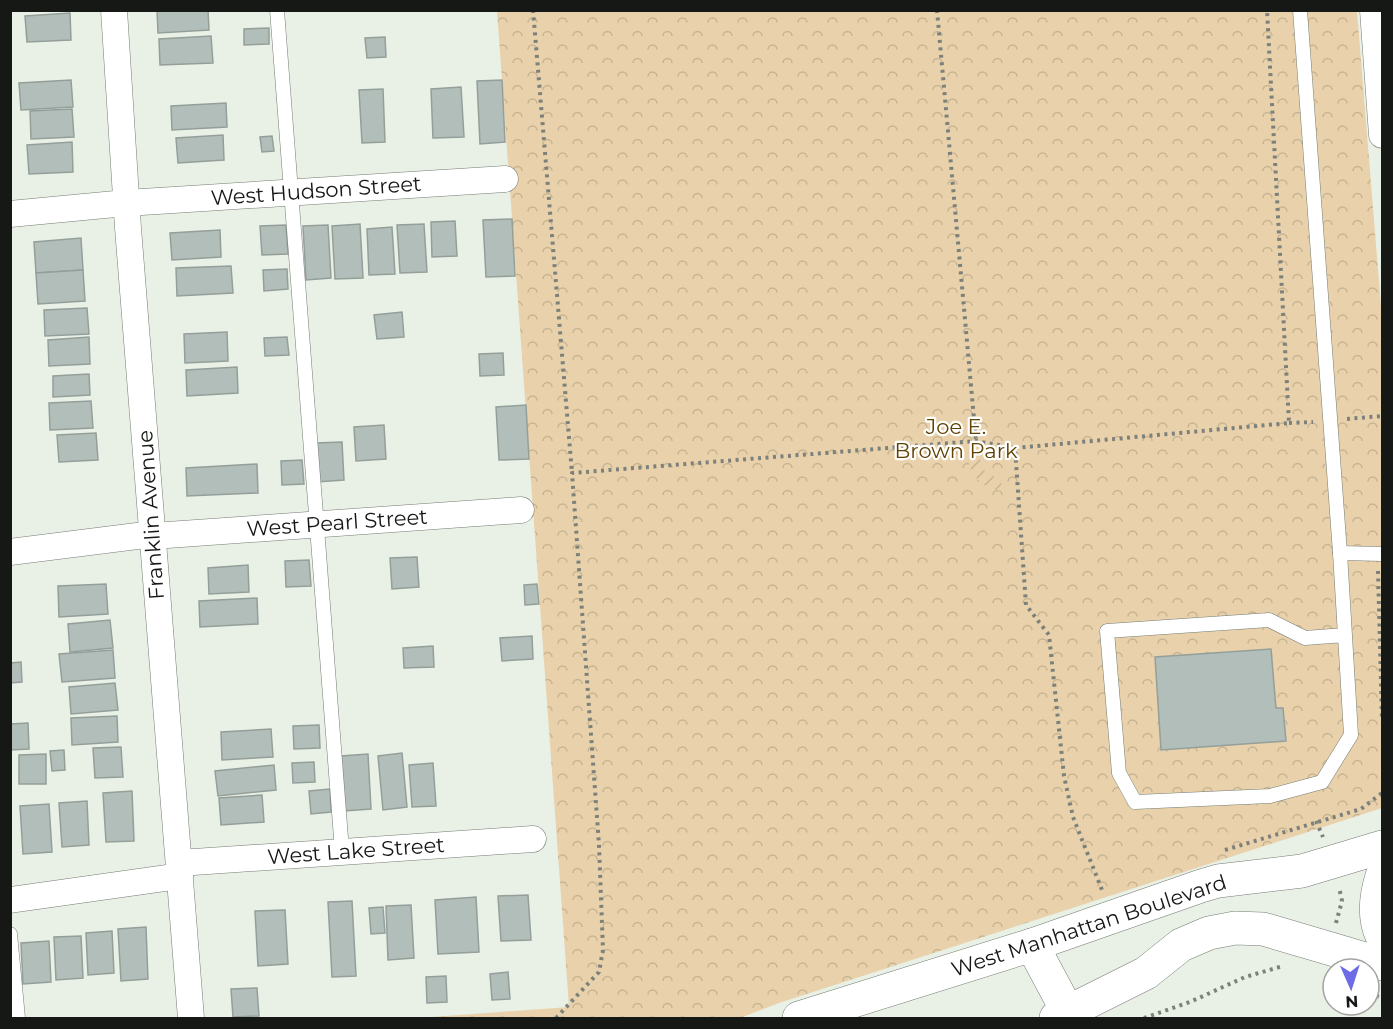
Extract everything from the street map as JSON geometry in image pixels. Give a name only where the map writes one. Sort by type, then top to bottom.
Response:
[{"type":"main road","name":"West Manhattan Boulevard","points":[[818,1016],[1218,881],[1302,871],[1329,853],[1383,847]]},
{"type":"main road","points":[[1383,876],[1376,905],[1378,927],[1383,936]]},
{"type":"main road","name":"West Manhattan Boulevard","points":[[1063,1016],[1146,973],[1181,945],[1209,933],[1235,928],[1263,928],[1383,964]]},
{"type":"main road","points":[[1032,945],[1063,1016]]},
{"type":"street","name":"Franklin Avenue","points":[[114,10],[126,203],[191,1018]]},
{"type":"street","points":[[1373,10],[1383,135]]},
{"type":"street","name":"West Hudson Street","points":[[10,214],[126,203],[505,179]]},
{"type":"street","name":"West Pearl Street","points":[[10,552],[153,535],[521,510]]},
{"type":"street","name":"West Lake Street","points":[[10,900],[179,870],[342,851],[533,839]]},
{"type":"lane","points":[[277,10],[342,851]]},
{"type":"lane","points":[[1300,10],[1340,553],[1352,735],[1322,782],[1269,796],[1135,802],[1119,773],[1107,631],[1269,620],[1305,638],[1345,635]]},
{"type":"lane","points":[[1340,553],[1381,554]]},
{"type":"lane","points":[[10,934],[18,1018]]},
{"type":"path","points":[[533,10],[573,473],[599,845],[603,950],[599,972],[556,1018]]},
{"type":"path","points":[[937,10],[976,441]]},
{"type":"path","points":[[1267,10],[1289,423]]},
{"type":"path","points":[[1340,420],[1383,416]]},
{"type":"path","points":[[573,473],[976,441],[1015,448],[1316,421]]},
{"type":"path","points":[[1015,448],[1026,605],[1049,635],[1064,776],[1073,817],[1102,890]]},
{"type":"path","points":[[1381,554],[1377,586],[1383,721]]},
{"type":"path","points":[[1328,948],[1342,901],[1329,853],[1316,821],[1361,809],[1383,793]]},
{"type":"path","points":[[1144,1018],[1190,1002],[1245,977],[1282,966],[1291,968]]},
{"type":"green space","name":"Joe E. Brown Park","points":[[497,11],[1357,11],[1382,318],[1382,808],[779,1003],[740,1018],[417,1018],[569,1007]]},
{"type":"green space","points":[[980,459],[985,472],[1001,480],[1002,491],[984,485],[976,477],[968,460]]},
{"type":"building","points":[[157,10],[208,10],[209,30],[158,33]]},
{"type":"building","points":[[70,13],[71,40],[27,42],[25,16]]},
{"type":"building","points":[[269,28],[269,44],[244,45],[244,29]]},
{"type":"building","points":[[211,36],[213,63],[160,65],[159,39]]},
{"type":"building","points":[[385,37],[386,57],[367,58],[365,38]]},
{"type":"building","points":[[71,80],[73,107],[21,110],[19,83]]},
{"type":"building","points":[[502,80],[505,142],[480,144],[477,81]]},
{"type":"building","points":[[461,87],[464,137],[433,138],[431,89]]},
{"type":"building","points":[[383,89],[385,142],[362,143],[359,90]]},
{"type":"building","points":[[226,103],[227,127],[172,130],[171,106]]},
{"type":"building","points":[[72,109],[74,137],[31,139],[30,111]]},
{"type":"building","points":[[223,135],[224,160],[178,163],[176,138]]},
{"type":"building","points":[[272,136],[274,151],[262,152],[260,137]]},
{"type":"building","points":[[72,142],[73,172],[29,174],[27,145]]},
{"type":"building","points":[[512,219],[515,276],[486,277],[483,220]]},
{"type":"building","points":[[455,221],[457,256],[432,257],[431,222]]},
{"type":"building","points":[[360,224],[363,278],[335,279],[332,226]]},
{"type":"building","points":[[424,224],[427,272],[400,273],[397,225]]},
{"type":"building","points":[[286,225],[288,254],[262,255],[260,226]]},
{"type":"building","points":[[328,225],[331,278],[306,280],[303,226]]},
{"type":"building","points":[[392,227],[395,274],[369,275],[367,229]]},
{"type":"building","points":[[220,230],[221,257],[172,260],[170,233]]},
{"type":"building","points":[[81,238],[83,270],[36,273],[34,242]]},
{"type":"building","points":[[231,266],[233,293],[177,296],[176,268]]},
{"type":"building","points":[[287,269],[288,289],[264,291],[263,270]]},
{"type":"building","points":[[83,270],[85,301],[38,304],[36,273]]},
{"type":"building","points":[[87,308],[89,334],[45,336],[44,310]]},
{"type":"building","points":[[402,312],[404,337],[377,339],[374,315]]},
{"type":"building","points":[[227,332],[228,361],[185,363],[184,334]]},
{"type":"building","points":[[89,337],[90,364],[49,366],[48,340]]},
{"type":"building","points":[[287,337],[289,355],[265,356],[264,338]]},
{"type":"building","points":[[503,353],[504,375],[480,376],[479,354]]},
{"type":"building","points":[[237,367],[238,393],[187,396],[186,370]]},
{"type":"building","points":[[89,374],[90,395],[53,397],[53,376]]},
{"type":"building","points":[[91,401],[93,428],[50,430],[49,403]]},
{"type":"building","points":[[526,405],[529,459],[499,460],[496,407]]},
{"type":"building","points":[[384,425],[386,459],[356,461],[354,427]]},
{"type":"building","points":[[96,433],[98,460],[59,462],[57,435]]},
{"type":"building","points":[[342,442],[344,480],[317,482],[315,443]]},
{"type":"building","points":[[302,460],[304,484],[282,485],[281,461]]},
{"type":"building","points":[[257,464],[258,493],[187,496],[186,468]]},
{"type":"building","points":[[417,557],[419,587],[392,589],[390,558]]},
{"type":"building","points":[[309,560],[311,586],[286,587],[285,561]]},
{"type":"building","points":[[248,565],[249,592],[209,594],[208,568]]},
{"type":"building","points":[[106,584],[108,614],[59,617],[58,586]]},
{"type":"building","points":[[537,584],[539,604],[525,605],[524,585]]},
{"type":"building","points":[[257,598],[258,624],[200,627],[199,601]]},
{"type":"building","points":[[110,620],[113,648],[70,652],[68,624]]},
{"type":"building","points":[[532,636],[533,659],[502,661],[500,638]]},
{"type":"building","points":[[433,646],[434,667],[404,668],[403,648]]},
{"type":"building","points":[[1271,649],[1276,708],[1283,708],[1286,741],[1161,750],[1155,657]]},
{"type":"building","points":[[113,650],[115,678],[62,682],[59,654]]},
{"type":"building","points":[[21,662],[22,682],[10,683],[10,663]]},
{"type":"building","points":[[115,683],[118,710],[71,714],[69,687]]},
{"type":"building","points":[[117,716],[118,742],[72,745],[71,718]]},
{"type":"building","points":[[28,723],[29,749],[10,750],[10,724]]},
{"type":"building","points":[[319,725],[320,748],[294,749],[293,726]]},
{"type":"building","points":[[271,729],[273,757],[222,760],[221,732]]},
{"type":"building","points":[[121,747],[123,777],[95,778],[93,748]]},
{"type":"building","points":[[64,750],[65,770],[52,771],[50,751]]},
{"type":"building","points":[[402,753],[407,807],[383,810],[378,756]]},
{"type":"building","points":[[46,754],[46,784],[19,784],[19,755]]},
{"type":"building","points":[[368,754],[371,809],[344,811],[341,756]]},
{"type":"building","points":[[314,762],[315,782],[293,783],[292,763]]},
{"type":"building","points":[[433,763],[436,806],[412,807],[409,765]]},
{"type":"building","points":[[274,765],[276,790],[218,796],[215,771]]},
{"type":"building","points":[[330,789],[331,812],[311,814],[309,791]]},
{"type":"building","points":[[132,791],[134,841],[106,842],[103,793]]},
{"type":"building","points":[[262,795],[264,822],[221,825],[219,798]]},
{"type":"building","points":[[87,801],[89,845],[62,847],[59,803]]},
{"type":"building","points":[[49,804],[52,852],[23,854],[20,806]]},
{"type":"building","points":[[528,895],[531,940],[501,941],[498,896]]},
{"type":"building","points":[[476,897],[479,952],[438,954],[435,900]]},
{"type":"building","points":[[352,901],[356,976],[332,977],[328,902]]},
{"type":"building","points":[[411,905],[414,958],[388,960],[386,906]]},
{"type":"building","points":[[383,907],[385,933],[371,934],[369,908]]},
{"type":"building","points":[[285,910],[288,964],[258,966],[255,911]]},
{"type":"building","points":[[146,927],[148,979],[121,981],[118,929]]},
{"type":"building","points":[[112,931],[114,973],[88,975],[86,933]]},
{"type":"building","points":[[81,936],[83,978],[56,980],[54,937]]},
{"type":"building","points":[[49,941],[51,982],[23,984],[21,943]]},
{"type":"building","points":[[508,972],[510,999],[492,1000],[490,974]]},
{"type":"building","points":[[446,976],[447,1002],[427,1003],[426,977]]},
{"type":"building","points":[[257,988],[259,1016],[233,1017],[231,989]]}]
